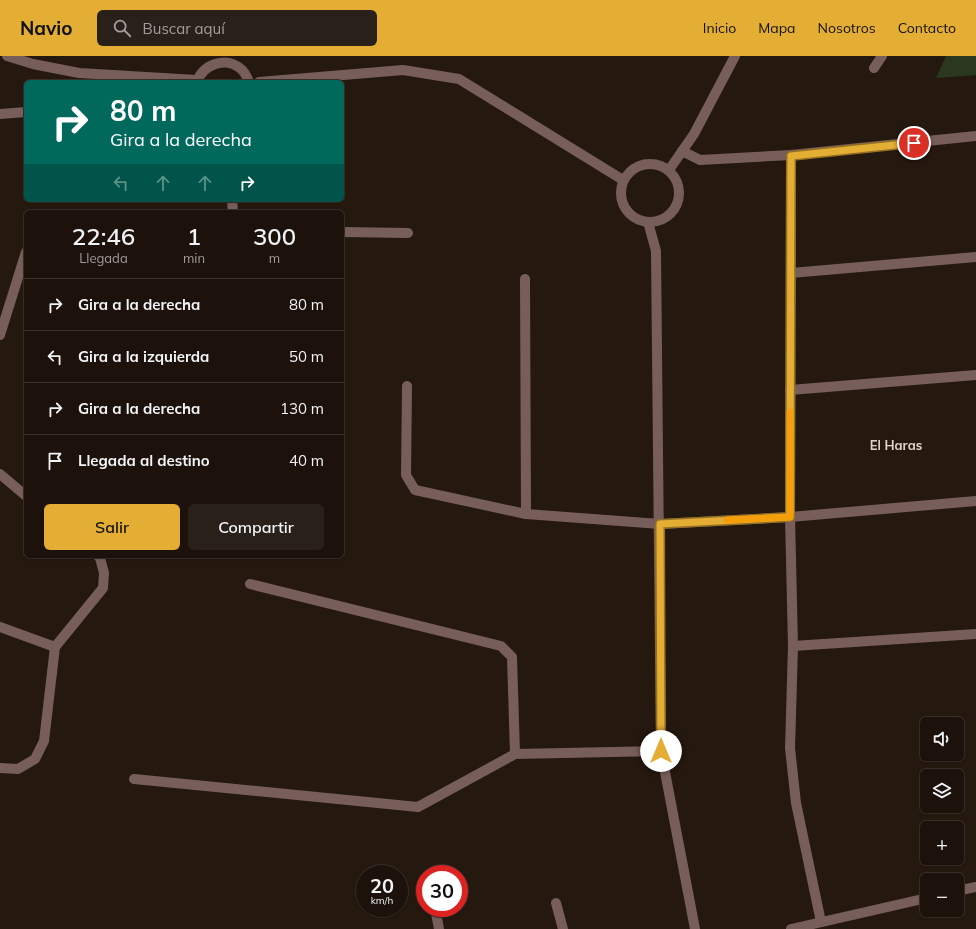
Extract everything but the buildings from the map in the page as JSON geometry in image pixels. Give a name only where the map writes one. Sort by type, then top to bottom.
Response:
[{"type":"street","points":[[7,56],[33,64],[79,73],[182,80]]},
{"type":"street","points":[[669,170],[694,134],[735,56]]},
{"type":"street","points":[[874,68],[882,56]]},
{"type":"street","points":[[198,80],[202,72],[209,66],[226,59],[241,69],[248,80]]},
{"type":"street","points":[[283,80],[403,70],[459,79],[623,180]]},
{"type":"street","points":[[0,114],[24,112]]},
{"type":"street","points":[[682,152],[700,160],[791,156],[976,136]]},
{"type":"street","points":[[791,156],[790,517],[793,646],[790,748],[796,803],[821,922]]},
{"type":"street","points":[[652,163],[661,165],[669,170],[675,176],[679,185],[680,194],[678,203],[673,211],[666,218],[648,222],[639,220],[630,215],[624,208],[620,189],[623,180],[628,173],[635,167],[652,163]]},
{"type":"street","points":[[648,222],[656,251],[660,524],[661,751],[695,929]]},
{"type":"street","points":[[344,232],[408,233]]},
{"type":"street","points":[[791,272],[976,257]]},
{"type":"street","points":[[0,336],[24,258]]},
{"type":"street","points":[[525,279],[526,514]]},
{"type":"street","points":[[790,390],[976,376]]},
{"type":"street","points":[[407,386],[406,475],[414,490],[526,514],[660,524],[790,517],[976,501]]},
{"type":"street","points":[[0,474],[24,494]]},
{"type":"street","points":[[0,768],[18,769],[35,759],[44,741],[55,647],[103,588],[104,573],[100,558]]},
{"type":"street","points":[[250,584],[501,646],[512,657],[515,754]]},
{"type":"street","points":[[0,627],[55,647]]},
{"type":"street","points":[[793,646],[976,634]]},
{"type":"street","points":[[134,779],[418,807],[515,754],[661,751]]},
{"type":"street","points":[[964,890],[976,887]]},
{"type":"street","points":[[790,929],[920,900]]},
{"type":"street","points":[[556,903],[562,929]]},
{"type":"street","points":[[437,917],[439,929]]},
{"type":"green space","points":[[946,56],[976,56],[976,75],[936,78]]},
{"type":"slow traffic","points":[[727,520],[790,517],[790,412]]},
{"type":"district","name":"El Haras","points":[[896,445]]},
{"type":"route","points":[[661,751],[660,524],[790,517],[791,156],[914,143]]}]
